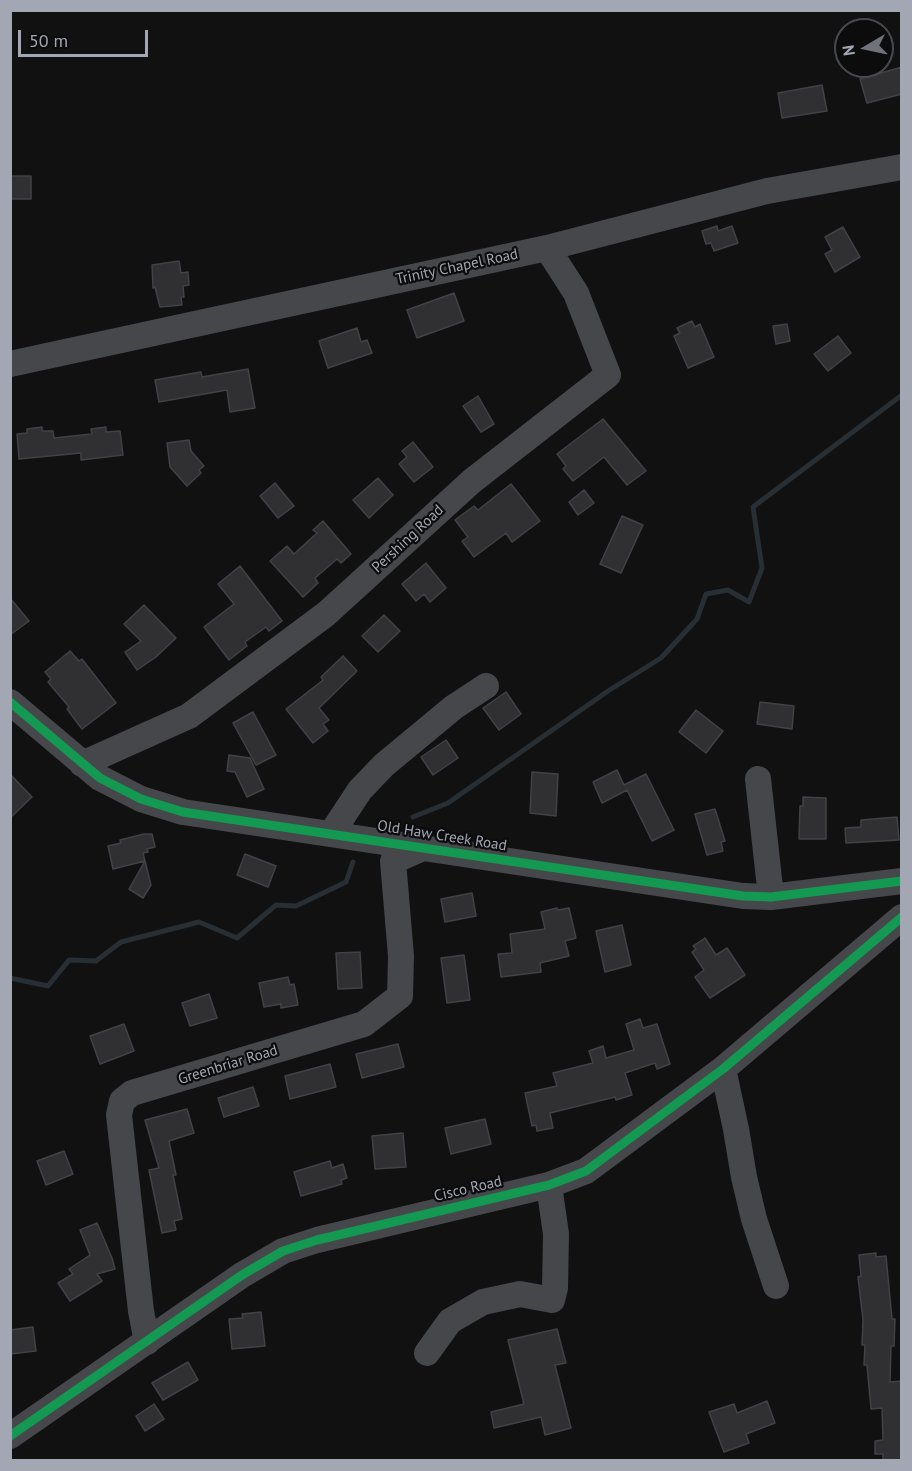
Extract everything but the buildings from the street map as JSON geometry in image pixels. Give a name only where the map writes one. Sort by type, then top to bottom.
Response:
[{"type":"street","name":"Trinity Chapel Road","points":[[10,364],[547,248],[767,191],[902,167]]},
{"type":"street","name":"Pershing Road","points":[[82,764],[189,716],[326,614],[472,481],[608,375],[576,293],[547,248]]},
{"type":"street","points":[[331,834],[360,790],[384,765],[454,707],[486,686]]},
{"type":"street","name":"Old Haw Creek Road","points":[[10,702],[100,778],[123,791],[183,812],[743,896],[771,897],[902,881]]},
{"type":"street","points":[[758,780],[771,897]]},
{"type":"street","name":"Greenbriar Road","points":[[147,1342],[141,1311],[119,1115],[122,1101],[132,1093],[364,1024],[400,996],[400,956],[393,861],[423,848]]},
{"type":"street","name":"Cisco Road","points":[[10,1436],[242,1275],[283,1251],[317,1240],[549,1185],[586,1171],[723,1068],[902,916]]},
{"type":"street","points":[[723,1068],[746,1187],[776,1286]]},
{"type":"street","points":[[427,1353],[450,1321],[483,1302],[520,1294],[552,1300],[555,1288],[556,1234],[549,1185]]},
{"type":"waterway","points":[[413,817],[448,803],[608,691],[661,658],[697,619],[706,594],[728,590],[749,602],[762,568],[753,507],[902,395]]},
{"type":"waterway","points":[[10,978],[48,986],[69,960],[96,961],[121,942],[199,922],[237,938],[276,905],[296,906],[346,882],[353,862]]},
{"type":"cycle path","points":[[10,702],[100,778],[141,799],[183,812],[743,896],[771,897],[902,881]]},
{"type":"cycle path","points":[[10,1436],[242,1275],[283,1251],[317,1240],[549,1185],[586,1171],[723,1069],[902,917]]}]
